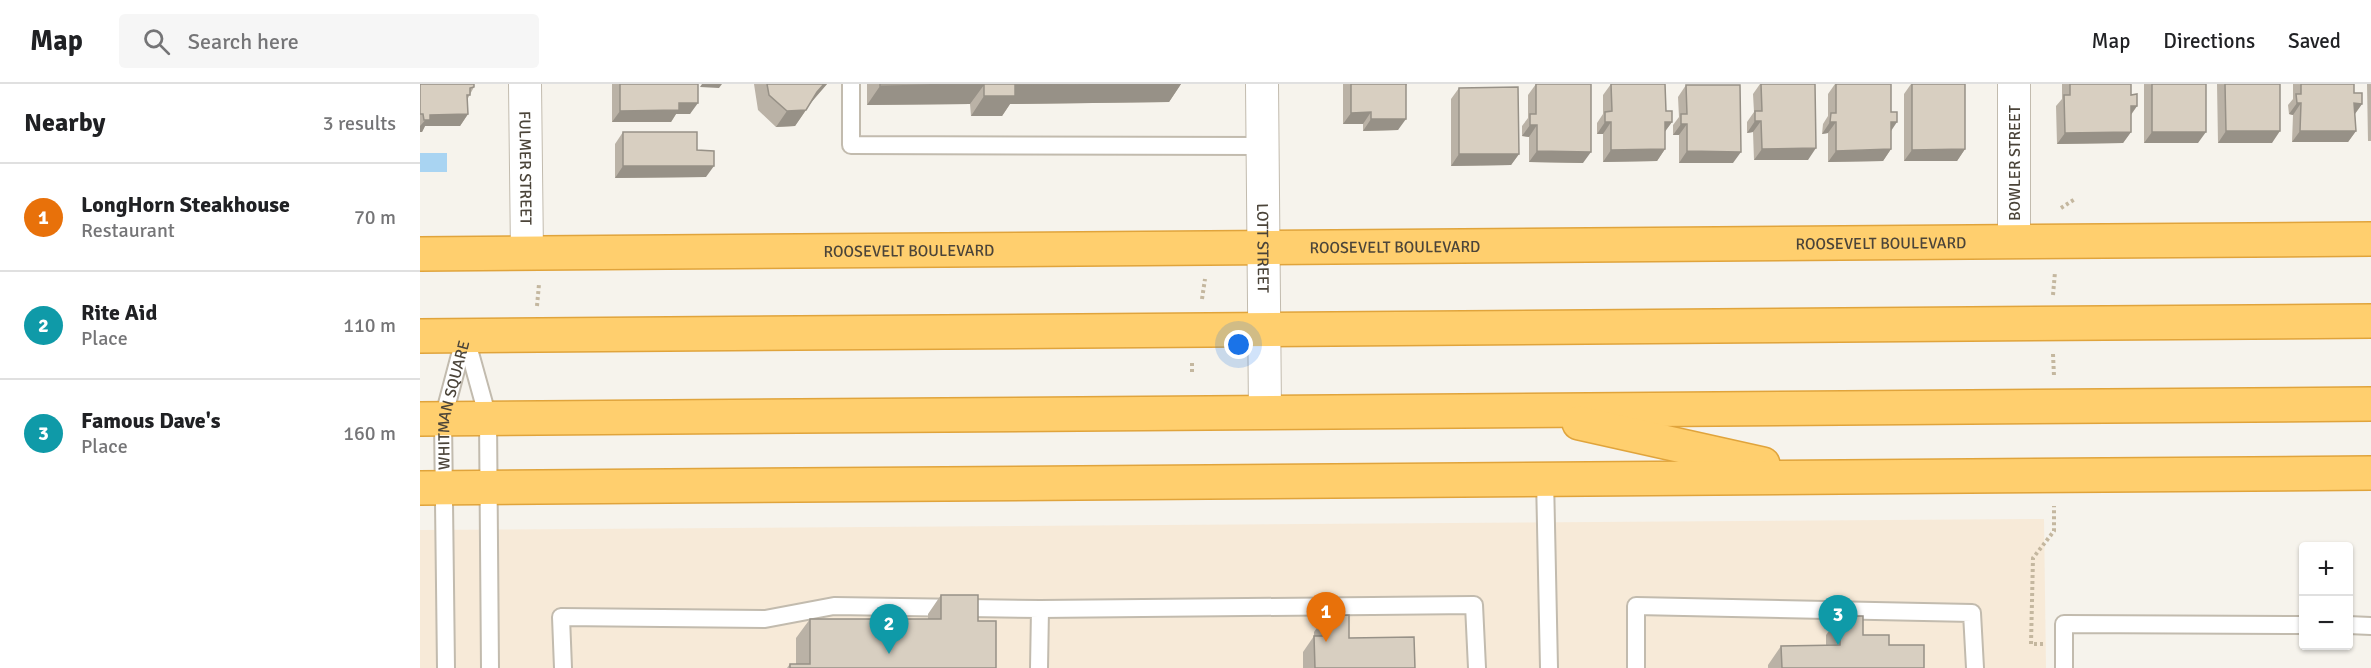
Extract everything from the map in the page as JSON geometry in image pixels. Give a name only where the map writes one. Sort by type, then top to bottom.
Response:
[{"type":"highway","name":"ROOSEVELT BOULEVARD","points":[[422,254],[533,265],[1263,247],[2371,239]]},
{"type":"highway","points":[[420,336],[2371,321]]},
{"type":"highway","points":[[432,419],[2371,404]]},
{"type":"highway","points":[[1521,411],[1822,477]]},
{"type":"highway","points":[[432,488],[2371,472]]},
{"type":"street","name":"FULMER STREET","points":[[525,84],[533,265]]},
{"type":"street","name":"LOTT STREET","points":[[1262,84],[1265,412]]},
{"type":"street","name":"BOWLER STREET","points":[[2014,84],[2014,241]]},
{"type":"lane","points":[[851,84],[851,145],[1263,146]]},
{"type":"lane","name":"WHITMAN SQUARE","points":[[465,335],[488,418],[490,668]]},
{"type":"lane","name":"WHITMAN SQUARE","points":[[446,668],[432,488],[432,419],[465,335]]},
{"type":"lane","points":[[1545,478],[1548,668]]},
{"type":"lane","points":[[562,668],[561,617],[765,619],[834,606],[1040,609],[1474,605],[1477,668]]},
{"type":"lane","points":[[1636,668],[1636,606],[1972,613],[1975,668]]},
{"type":"lane","points":[[1039,668],[1040,609]]},
{"type":"lane","points":[[2064,668],[2064,624],[2299,625]]},
{"type":"lane","points":[[2353,625],[2371,626]]},
{"type":"path","points":[[2061,208],[2075,199]]},
{"type":"path","points":[[533,265],[537,312]]},
{"type":"path","points":[[2053,299],[2055,268]]},
{"type":"path","points":[[1201,305],[1206,272]]},
{"type":"path","points":[[2053,347],[2054,380]]},
{"type":"path","points":[[2043,644],[2031,644],[2033,558],[2054,531],[2054,502]]},
{"type":"shaded area","points":[[2044,519],[2046,668],[420,668],[420,530]]},
{"type":"water","points":[[420,153],[447,153],[447,172],[420,172]]},
{"type":"building","points":[[420,84],[474,84],[474,87],[470,88],[470,95],[467,95],[468,114],[430,115],[430,120],[424,120],[423,114],[420,114]]},
{"type":"building","points":[[620,84],[698,84],[698,103],[679,103],[679,110],[620,111]]},
{"type":"building","points":[[767,84],[824,84],[806,110],[787,111],[769,95]]},
{"type":"building","points":[[880,84],[1081,84],[1015,85],[1015,96],[984,96],[984,85],[880,86]]},
{"type":"building","points":[[1351,84],[1406,84],[1406,119],[1371,119],[1371,112],[1351,113]]},
{"type":"building","points":[[1536,84],[1591,84],[1591,152],[1537,151],[1537,125],[1530,125],[1530,114],[1536,114]]},
{"type":"building","points":[[1611,84],[1665,84],[1666,111],[1672,111],[1672,122],[1665,122],[1665,149],[1611,150],[1611,122],[1605,122],[1605,112],[1612,111]]},
{"type":"building","points":[[1761,84],[1815,84],[1816,148],[1762,149],[1761,121],[1755,121],[1755,111],[1762,111]]},
{"type":"building","points":[[1836,84],[1891,84],[1891,112],[1897,112],[1897,122],[1891,122],[1891,149],[1836,151],[1836,122],[1830,122],[1831,113],[1836,113]]},
{"type":"building","points":[[1912,84],[1965,84],[1965,149],[1912,150]]},
{"type":"building","points":[[2070,84],[2131,84],[2131,95],[2137,94],[2137,106],[2131,106],[2131,132],[2065,133],[2064,95],[2070,95]]},
{"type":"building","points":[[2152,84],[2206,84],[2206,132],[2152,132]]},
{"type":"building","points":[[2225,84],[2280,84],[2280,131],[2226,131]]},
{"type":"building","points":[[2301,84],[2354,84],[2354,93],[2362,93],[2362,104],[2354,103],[2356,131],[2300,131],[2301,103],[2297,103],[2296,94],[2301,94]]},
{"type":"building","points":[[1686,85],[1740,85],[1741,152],[1687,151],[1687,124],[1681,124],[1681,114],[1687,114]]},
{"type":"building","points":[[1518,87],[1519,154],[1459,154],[1459,88]]},
{"type":"building","points":[[623,132],[697,132],[697,150],[714,151],[714,166],[623,166]]},
{"type":"building","points":[[941,595],[978,595],[978,621],[996,621],[996,668],[790,668],[790,664],[810,664],[810,619],[941,619]]},
{"type":"building","points":[[1349,615],[1349,638],[1414,637],[1415,668],[1315,668],[1314,636],[1325,636],[1325,616]]},
{"type":"building","points":[[1840,616],[1863,616],[1863,635],[1889,635],[1889,645],[1924,645],[1924,668],[1782,668],[1781,646],[1840,645]]},
{"type":"place","name":"LongHorn Steakhouse","points":[[1326,642]]},
{"type":"place","name":"Famous Dave's","points":[[1838,645]]},
{"type":"place","name":"Rite Aid","points":[[889,654]]}]
